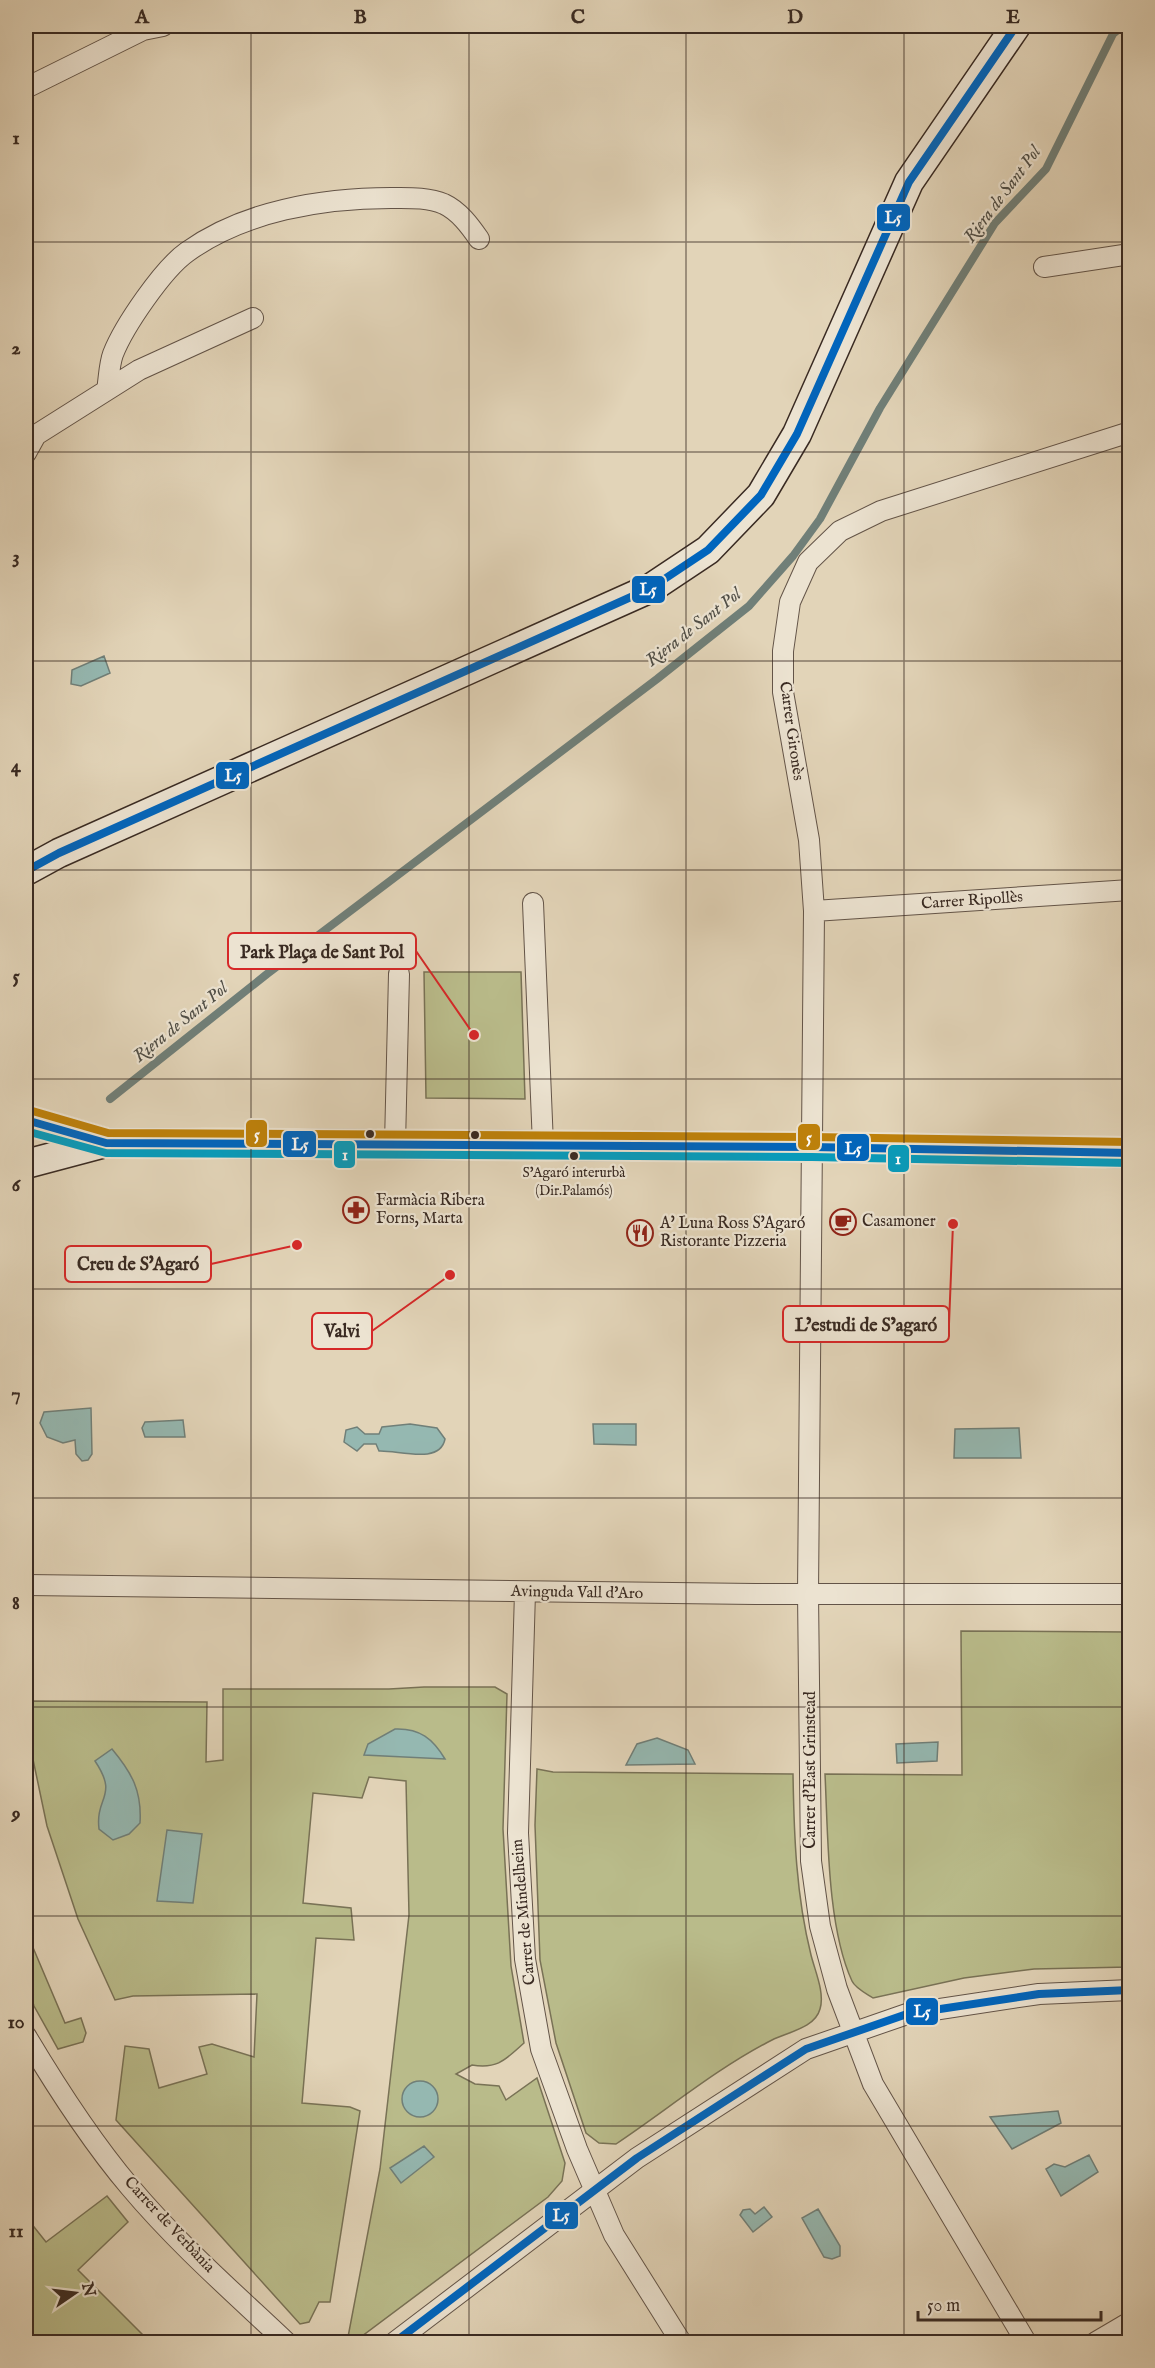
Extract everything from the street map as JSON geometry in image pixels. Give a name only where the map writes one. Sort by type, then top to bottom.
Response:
[{"type":"street","points":[[26,88],[143,30],[163,26]]},
{"type":"street","points":[[26,871],[59,853],[651,588],[708,550],[760,495],[797,434],[909,182],[1016,26]]},
{"type":"street","points":[[107,390],[113,355],[137,312],[164,275],[185,253],[216,233],[267,215],[321,202],[359,198],[409,198],[445,204],[460,215],[479,239]]},
{"type":"street","points":[[1044,267],[1130,254]]},
{"type":"street","points":[[26,453],[31,430],[107,390],[139,370],[253,318]]},
{"type":"street","name":"Carrer Gironès","points":[[812,1147],[814,911],[809,840],[783,693],[783,651],[790,602],[808,562],[840,531],[881,511],[1130,432]]},
{"type":"street","name":"Carrer Ripollès","points":[[814,911],[1130,890]]},
{"type":"street","points":[[533,903],[543,1145]]},
{"type":"street","points":[[394,1144],[399,974]]},
{"type":"street","points":[[26,1120],[106,1143]]},
{"type":"street","points":[[26,1164],[106,1143],[812,1147],[1130,1153]]},
{"type":"street","name":"Carrer d'East Grinstead","points":[[812,1147],[808,1593],[811,1861],[820,1926],[837,1989],[873,2084],[1026,2343]]},
{"type":"street","name":"Avinguda Vall d'Aro","points":[[26,1586],[525,1592],[1130,1594]]},
{"type":"street","name":"Carrer de Mindelheim","points":[[525,1592],[518,1833],[525,1959],[541,2049],[593,2191],[614,2235],[681,2343]]},
{"type":"street","points":[[395,2343],[637,2158],[806,2049],[907,2014],[1039,1994],[1130,1990]]},
{"type":"street","name":"Carrer de Verbània","points":[[26,2036],[54,2084],[130,2187],[183,2244],[286,2343]]},
{"type":"street","points":[[1096,2343],[1130,2322]]},
{"type":"green space","points":[[424,972],[521,972],[525,1099],[426,1098]]},
{"type":"green space","points":[[961,1631],[1129,1632],[1129,1967],[1034,1969],[964,1978],[873,1998],[852,1981],[838,1934],[830,1879],[825,1774],[962,1775]]},
{"type":"green space","points":[[495,1687],[507,1694],[503,1829],[511,1966],[524,2043],[501,2062],[488,2066],[472,2065],[456,2074],[475,2084],[499,2086],[506,2100],[537,2078],[565,2163],[562,2181],[548,2197],[354,2342],[348,2337],[380,2169],[409,1915],[406,1781],[369,1777],[362,1798],[313,1793],[303,1903],[351,1908],[354,1940],[316,1938],[302,2103],[350,2107],[360,2111],[330,2302],[319,2302],[309,2322],[300,2324],[116,2120],[125,2046],[149,2049],[159,2088],[207,2074],[199,2047],[212,2044],[254,2057],[257,1994],[133,1996],[115,2000],[78,1919],[47,1826],[26,1726],[26,1701],[207,1702],[206,1762],[223,1760],[223,1689]]},
{"type":"green space","points":[[537,1769],[553,1772],[793,1774],[799,1887],[806,1932],[819,1982],[820,2009],[813,2021],[807,2025],[772,2040],[732,2063],[616,2144],[599,2143],[586,2133],[556,2043],[540,1960],[535,1825]]},
{"type":"green space","points":[[26,1931],[65,2023],[81,2018],[86,2033],[83,2042],[58,2049],[34,2006],[26,1981]]},
{"type":"green space","points":[[107,2196],[128,2222],[78,2270],[150,2342],[26,2342],[26,2217],[46,2242]]},
{"type":"water","points":[[104,656],[110,673],[81,686],[71,684],[72,670]]},
{"type":"water","points":[[91,1408],[92,1454],[88,1460],[82,1461],[76,1454],[75,1440],[63,1443],[47,1437],[40,1423],[44,1412]]},
{"type":"water","points":[[183,1420],[185,1437],[145,1437],[142,1428],[145,1422]]},
{"type":"water","points":[[410,1424],[437,1428],[445,1439],[442,1447],[435,1452],[417,1454],[379,1451],[376,1444],[364,1444],[357,1451],[344,1442],[346,1430],[357,1427],[365,1434],[379,1434],[382,1427]]},
{"type":"water","points":[[593,1424],[636,1424],[636,1445],[594,1444]]},
{"type":"water","points":[[1019,1428],[1021,1458],[954,1458],[955,1429]]},
{"type":"water","points":[[395,1729],[412,1730],[425,1736],[445,1759],[364,1755],[368,1744]]},
{"type":"water","points":[[657,1738],[688,1750],[695,1764],[626,1765],[637,1744]]},
{"type":"water","points":[[938,1742],[937,1761],[897,1763],[896,1744]]},
{"type":"water","points":[[112,1749],[134,1783],[140,1812],[140,1823],[129,1834],[113,1840],[99,1829],[100,1810],[106,1790],[102,1773],[95,1761]]},
{"type":"water","points":[[167,1830],[202,1834],[193,1903],[157,1901]]},
{"type":"water","points":[[420,2081],[433,2086],[438,2099],[433,2112],[420,2117],[407,2112],[402,2099],[407,2086]]},
{"type":"water","points":[[1058,2111],[1061,2123],[1012,2149],[990,2117]]},
{"type":"water","points":[[424,2146],[434,2157],[401,2183],[390,2168]]},
{"type":"water","points":[[1089,2155],[1098,2172],[1061,2196],[1046,2169],[1054,2164],[1065,2167]]},
{"type":"water","points":[[764,2207],[772,2217],[753,2232],[740,2215],[743,2210],[750,2209],[755,2214]]},
{"type":"water","points":[[818,2209],[840,2246],[840,2256],[832,2259],[824,2257],[802,2218]]},
{"type":"waterway","name":"Riera de Sant Pol","points":[[110,1099],[267,974],[657,679],[749,606],[793,556],[820,519],[880,408],[995,223],[1046,169],[1113,34],[1123,26]]},
{"type":"transit line","name":"L5","points":[[26,871],[59,853],[651,588],[708,550],[761,495],[797,434],[909,182],[1016,26]]},
{"type":"transit line","name":"5","points":[[29,1110],[108,1133],[812,1137],[1130,1142]]},
{"type":"transit line","name":"L5","points":[[26,1120],[106,1143],[812,1147],[1130,1153]]},
{"type":"transit line","name":"1","points":[[26,1131],[106,1153],[812,1157],[1130,1163]]},
{"type":"transit line","name":"L5","points":[[395,2342],[637,2158],[806,2049],[907,2014],[1039,1994],[1130,1990]]},
{"type":"place","name":"Park Plaça de Sant Pol","points":[[474,1035]]},
{"type":"place","name":"S'Agaró interurbà (Dir.Palamós)","points":[[574,1156]]},
{"type":"place","name":"Farmàcia Ribera Forns, Marta","points":[[356,1210]]},
{"type":"place","name":"Casamoner","points":[[843,1222]]},
{"type":"place","name":"L’estudi de S’agaró","points":[[953,1224]]},
{"type":"place","name":"A' Luna Ross S'Agaró Ristorante Pizzeria","points":[[640,1233]]},
{"type":"place","name":"Creu de S'Agaró","points":[[297,1245]]},
{"type":"place","name":"Valvi","points":[[450,1275]]}]
